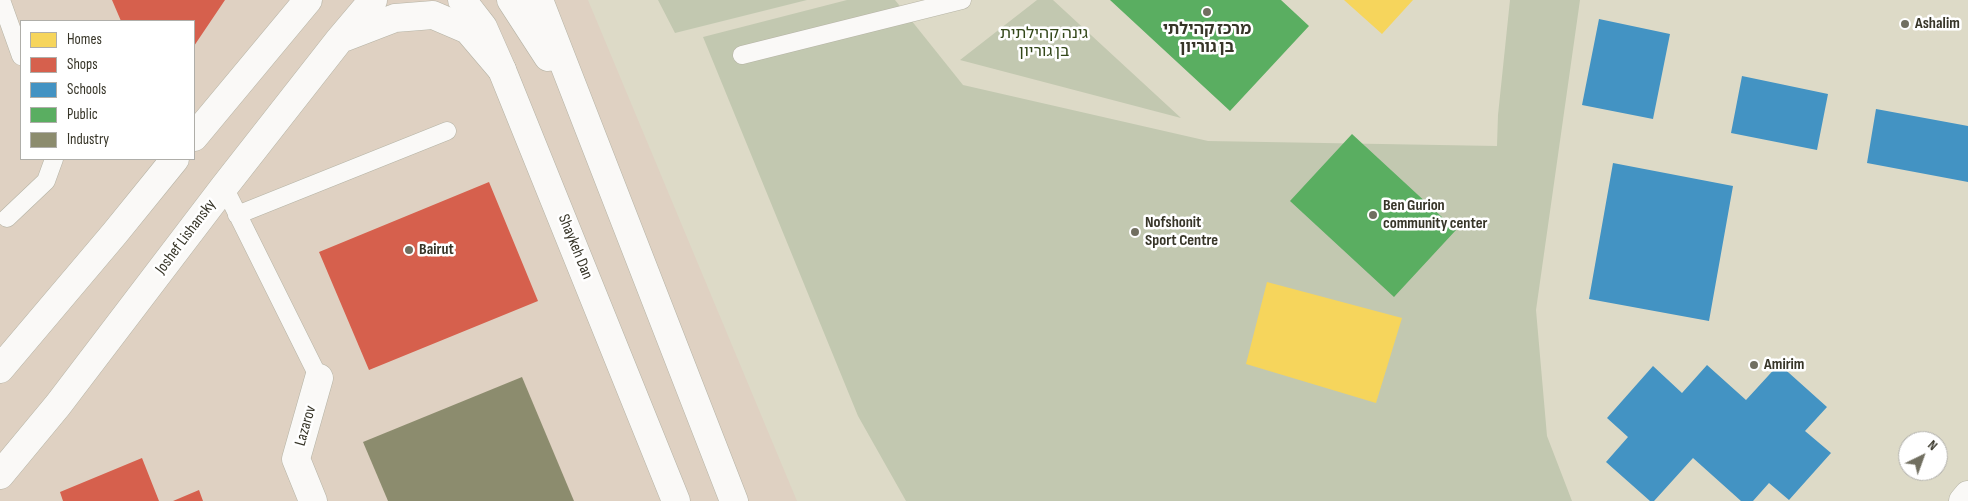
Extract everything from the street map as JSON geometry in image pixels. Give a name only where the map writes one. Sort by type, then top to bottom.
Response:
[{"type":"street","points":[[195,136],[308,0]]},
{"type":"street","name":"Joshef Lishansky","points":[[0,475],[58,404],[340,39],[373,0]]},
{"type":"street","name":"Shaykeh Dan","points":[[462,0],[483,27],[502,70],[676,501]]},
{"type":"street","points":[[511,0],[579,105]]},
{"type":"street","points":[[539,0],[734,501]]},
{"type":"street","points":[[340,39],[395,18],[433,15],[468,30],[502,70]]},
{"type":"street","points":[[0,369],[175,160]]},
{"type":"street","name":"Lazarov","points":[[313,501],[296,459],[319,378]]},
{"type":"street","points":[[1963,501],[1968,495]]},
{"type":"lane","points":[[1,0],[20,53]]},
{"type":"lane","points":[[267,50],[294,0]]},
{"type":"lane","points":[[742,55],[962,0]]},
{"type":"lane","points":[[237,215],[447,131]]},
{"type":"lane","points":[[6,218],[46,181],[54,160]]},
{"type":"lane","points":[[224,187],[319,378]]},
{"type":"shaded area","points":[[0,0],[588,0],[797,501],[0,501]]},
{"type":"green space","points":[[658,0],[807,0],[675,33]]},
{"type":"green space","name":"Nofshonit Sport Centre","points":[[847,0],[895,0],[963,85],[1208,141],[1497,146],[1498,115],[1510,0],[1580,0],[1536,310],[1547,436],[1572,501],[906,501],[858,416],[703,37]]},
{"type":"green space","name":"גינה קהילתית בן גוריון","points":[[1037,0],[1053,0],[1181,118],[960,60]]},
{"type":"building: Homes","points":[[1344,0],[1413,0],[1382,34]]},
{"type":"building: Homes","points":[[1267,282],[1402,318],[1376,403],[1246,364]]},
{"type":"building: Shops","points":[[112,0],[225,0],[195,45],[195,20],[121,20]]},
{"type":"building: Shops","points":[[489,182],[538,301],[369,370],[319,252]]},
{"type":"building: Shops","points":[[142,458],[159,501],[63,501],[60,492]]},
{"type":"building: Shops","points":[[199,490],[203,501],[173,501]]},
{"type":"building: Schools","points":[[1599,19],[1670,34],[1653,119],[1582,105]]},
{"type":"building: Schools","points":[[1742,76],[1828,94],[1817,150],[1731,133]]},
{"type":"building: Schools","points":[[1876,109],[1968,126],[1968,182],[1867,163]]},
{"type":"building: Schools","points":[[1613,163],[1733,186],[1709,321],[1589,299]]},
{"type":"building: Schools","points":[[1779,364],[1827,407],[1805,431],[1831,453],[1789,500],[1769,483],[1753,501],[1741,501],[1693,458],[1654,501],[1650,501],[1606,462],[1628,437],[1607,418],[1653,366],[1682,393],[1707,365],[1746,400]]},
{"type":"building: Public","points":[[1110,0],[1281,0],[1309,26],[1230,111]]},
{"type":"building: Public","name":"Ben Gurion community center","points":[[1352,134],[1456,230],[1394,297],[1290,201]]},
{"type":"building: Industry","points":[[522,377],[574,501],[388,501],[363,442]]},
{"type":"place","name":"מרכז קהילתי בן גוריון","points":[[1207,12]]},
{"type":"place","name":"Ashalim","points":[[1905,24]]},
{"type":"place","name":"Ben Gurion community center","points":[[1373,215]]},
{"type":"place","name":"Nofshonit Sport Centre","points":[[1135,232]]},
{"type":"place","name":"Bairut","points":[[409,250]]},
{"type":"place","name":"Amirim","points":[[1754,365]]}]
